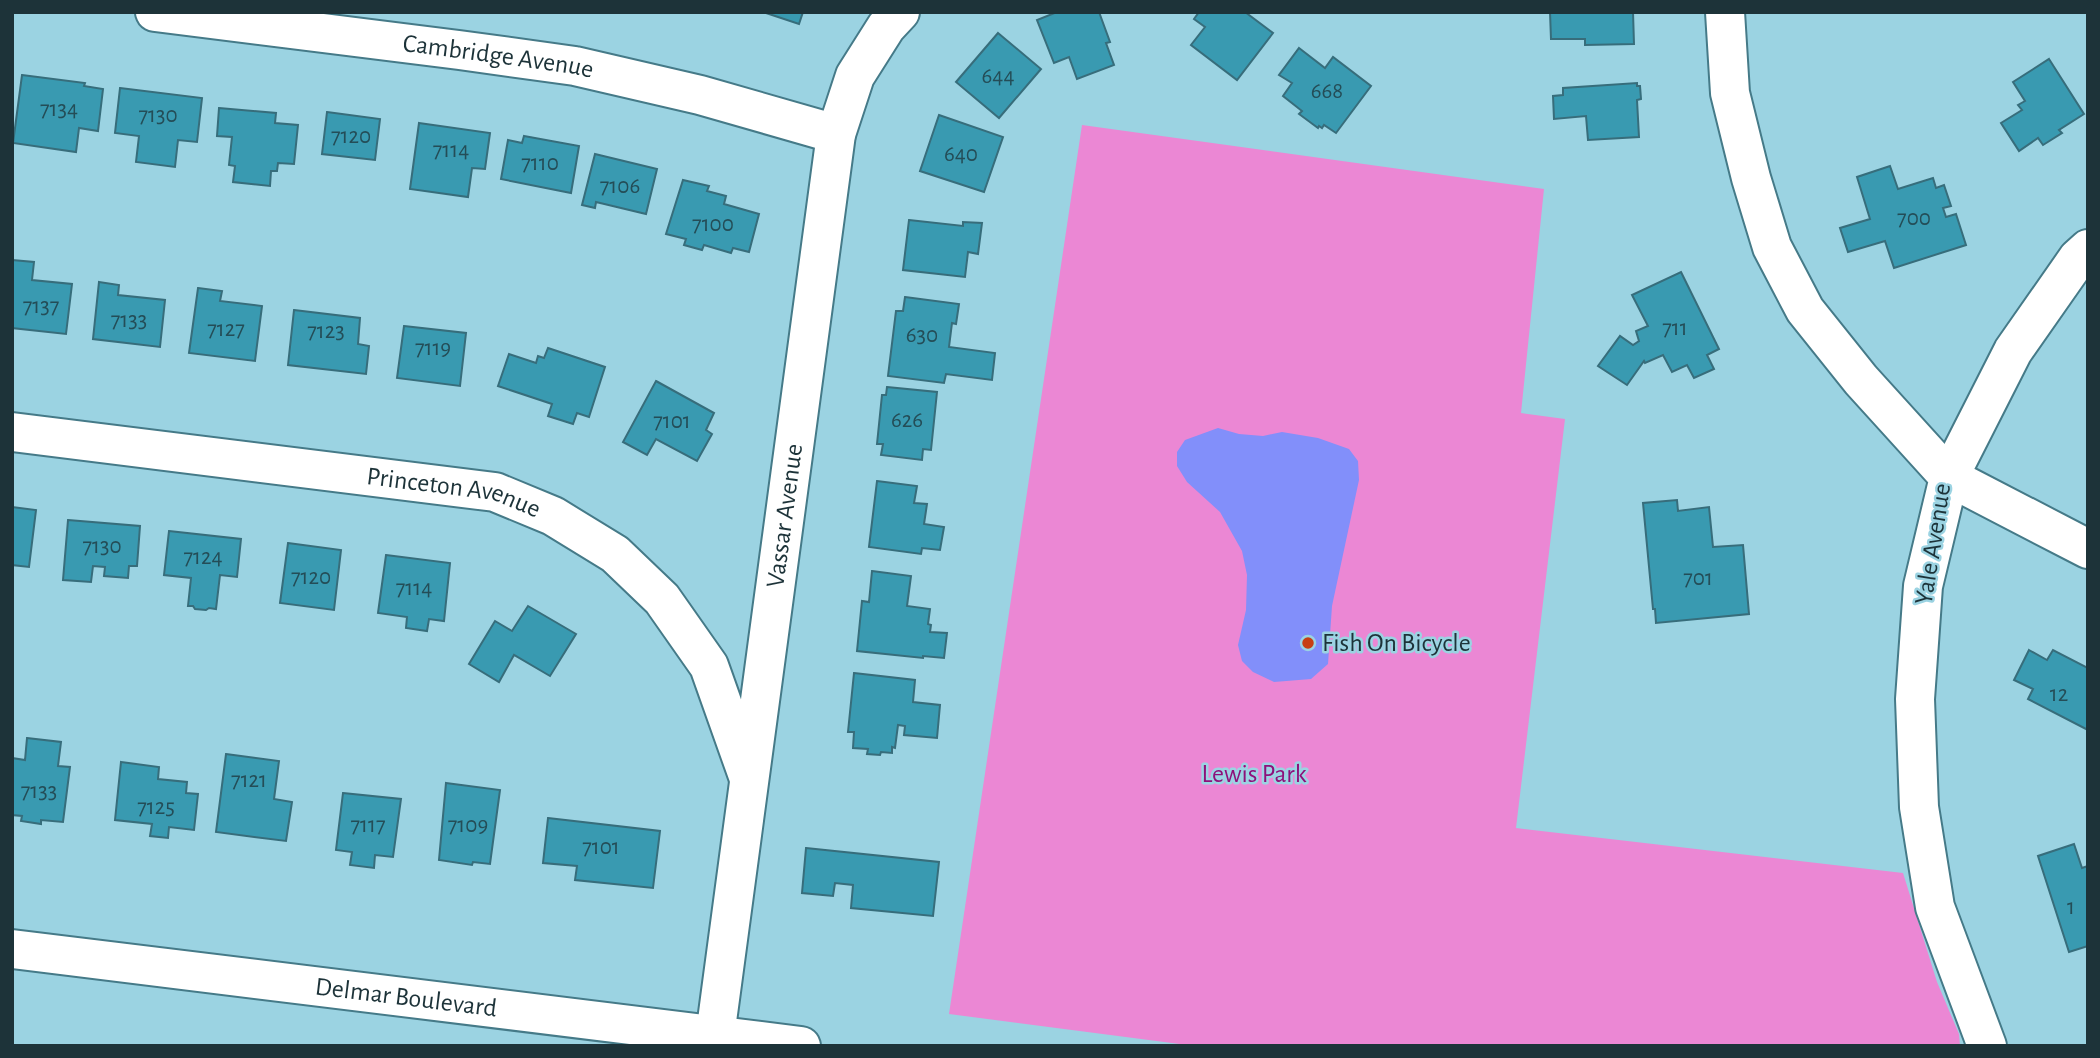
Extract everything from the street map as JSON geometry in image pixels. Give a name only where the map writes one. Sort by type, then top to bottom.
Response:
[{"type":"street","name":"Cambridge Avenue","points":[[155,12],[575,66],[700,95],[836,134]]},
{"type":"street","name":"Vassar Avenue","points":[[715,1036],[836,134],[855,76],[886,27],[900,12]]},
{"type":"street","name":"Yale Avenue","points":[[1726,12],[1730,93],[1751,178],[1772,247],[1805,310],[1861,380],[1949,477],[1923,586],[1915,699],[1919,807],[1935,907],[1987,1046]]},
{"type":"street","points":[[2088,249],[2078,258],[2013,351],[1949,477],[2088,549]]},
{"type":"street","name":"Princeton Avenue","points":[[12,432],[495,492],[553,516],[615,554],[662,599],[709,666],[749,781]]},
{"type":"street","name":"Delmar Boulevard","points":[[12,949],[801,1046]]},
{"type":"green space","name":"Lewis Park","points":[[1082,125],[1544,189],[1521,413],[1565,419],[1516,828],[1903,873],[1937,982],[1959,1034],[1960,1046],[1195,1046],[949,1014]]},
{"type":"water","points":[[1218,428],[1239,434],[1263,436],[1282,432],[1318,438],[1349,449],[1358,461],[1359,480],[1332,606],[1328,664],[1311,679],[1274,682],[1253,672],[1242,661],[1238,645],[1246,610],[1247,575],[1242,551],[1220,512],[1187,482],[1177,466],[1177,452],[1185,440]]},
{"type":"building","points":[[763,12],[803,12],[799,24]]},
{"type":"building","points":[[1057,12],[1099,12],[1110,42],[1106,43],[1114,65],[1077,79],[1069,57],[1054,63],[1037,20]]},
{"type":"building","points":[[1199,12],[1245,12],[1273,33],[1237,80],[1191,45],[1205,27],[1194,19]]},
{"type":"building","points":[[1550,12],[1633,12],[1634,44],[1585,45],[1585,39],[1551,39]]},
{"type":"building","points":[[998,33],[1041,69],[999,118],[956,82]]},
{"type":"building","points":[[1299,48],[1325,68],[1333,57],[1371,86],[1336,133],[1324,125],[1318,128],[1299,114],[1302,111],[1283,96],[1292,83],[1279,75]]},
{"type":"building","points":[[2049,59],[2084,114],[2059,130],[2062,133],[2043,145],[2038,138],[2019,151],[2001,123],[2022,110],[2018,105],[2025,101],[2013,82]]},
{"type":"building","points":[[22,75],[85,83],[84,86],[103,89],[98,131],[79,128],[76,152],[13,143]]},
{"type":"building","points":[[1637,83],[1637,86],[1640,86],[1641,99],[1637,100],[1639,137],[1588,140],[1586,116],[1554,119],[1553,96],[1563,95],[1563,88]]},
{"type":"building","points":[[120,88],[202,98],[197,142],[178,140],[175,167],[136,162],[139,136],[115,133]]},
{"type":"building","points":[[219,108],[276,113],[275,123],[298,125],[294,164],[278,163],[277,171],[271,171],[270,186],[233,182],[235,166],[229,165],[232,137],[217,136]]},
{"type":"building","points":[[327,112],[380,119],[375,160],[322,154]]},
{"type":"building","points":[[939,115],[1003,137],[984,192],[920,171]]},
{"type":"building","points":[[419,123],[490,133],[485,169],[472,168],[468,197],[410,189]]},
{"type":"building","points":[[524,136],[579,146],[571,193],[501,179],[508,140],[522,143]]},
{"type":"building","points":[[595,154],[657,169],[646,214],[596,202],[595,208],[582,205]]},
{"type":"building","points":[[1890,166],[1898,189],[1933,178],[1936,188],[1944,185],[1951,206],[1943,208],[1946,217],[1956,214],[1966,245],[1894,268],[1885,241],[1848,252],[1840,228],[1870,219],[1857,177]]},
{"type":"building","points":[[683,180],[709,186],[707,191],[726,196],[724,204],[759,214],[749,252],[733,248],[731,253],[704,245],[702,250],[684,245],[686,239],[666,234]]},
{"type":"building","points":[[909,220],[963,226],[963,222],[982,223],[978,254],[968,252],[965,277],[903,270]]},
{"type":"building","points":[[12,260],[34,262],[32,280],[72,284],[66,334],[12,328]]},
{"type":"building","points":[[1681,272],[1719,349],[1707,355],[1714,369],[1694,378],[1687,365],[1672,372],[1663,355],[1645,363],[1644,361],[1627,385],[1598,366],[1620,336],[1633,345],[1639,341],[1636,331],[1648,326],[1632,295]]},
{"type":"building","points":[[99,282],[119,285],[118,295],[165,300],[160,347],[93,339]]},
{"type":"building","points":[[198,288],[222,291],[220,301],[262,306],[255,361],[189,353]]},
{"type":"building","points":[[905,297],[959,304],[956,324],[952,323],[949,347],[995,353],[992,380],[946,374],[944,383],[888,376],[896,311],[903,311]]},
{"type":"building","points":[[294,310],[360,318],[358,344],[369,346],[366,374],[288,365]]},
{"type":"building","points":[[404,326],[466,333],[460,386],[397,378]]},
{"type":"building","points":[[548,348],[605,367],[589,417],[577,413],[573,424],[548,416],[552,404],[498,386],[509,354],[536,363],[538,356],[544,358]]},
{"type":"building","points":[[656,381],[714,413],[706,430],[712,434],[697,461],[656,439],[647,455],[623,442]]},
{"type":"building","points":[[887,387],[937,392],[931,450],[923,449],[922,460],[881,455],[883,444],[877,444],[882,395],[886,395]]},
{"type":"building","points":[[877,481],[917,486],[914,503],[927,504],[924,524],[944,527],[940,550],[922,548],[921,554],[869,547]]},
{"type":"building","points":[[1677,500],[1678,511],[1709,507],[1713,547],[1743,545],[1749,614],[1656,623],[1643,503]]},
{"type":"building","points":[[12,507],[36,510],[29,567],[12,565]]},
{"type":"building","points":[[68,520],[140,526],[137,566],[129,566],[128,578],[104,576],[105,567],[93,566],[91,582],[63,580]]},
{"type":"building","points":[[169,531],[241,539],[237,577],[220,575],[216,609],[195,609],[188,606],[191,578],[164,575]]},
{"type":"building","points":[[288,543],[341,550],[334,610],[280,603]]},
{"type":"building","points":[[386,555],[450,563],[444,621],[429,619],[427,631],[406,628],[407,617],[378,613]]},
{"type":"building","points":[[872,571],[911,576],[907,606],[930,609],[930,632],[947,633],[944,658],[857,651],[862,601],[869,602]]},
{"type":"building","points":[[528,606],[576,634],[550,676],[514,655],[499,682],[469,664],[495,621],[512,631]]},
{"type":"building","points":[[2029,650],[2047,660],[2053,650],[2088,668],[2088,730],[2028,699],[2033,689],[2014,680]]},
{"type":"building","points":[[854,673],[915,680],[913,702],[940,705],[937,738],[904,735],[905,726],[898,725],[892,753],[867,754],[868,749],[853,748],[854,732],[848,732]]},
{"type":"building","points":[[27,738],[61,742],[58,766],[70,767],[63,822],[41,820],[41,824],[21,821],[22,816],[12,815],[12,758],[25,760]]},
{"type":"building","points":[[226,754],[279,761],[274,799],[292,802],[286,841],[216,832]]},
{"type":"building","points":[[121,762],[159,767],[158,779],[187,782],[186,793],[198,794],[194,830],[169,827],[168,838],[150,836],[152,824],[115,820]]},
{"type":"building","points":[[446,783],[500,790],[490,864],[473,862],[472,865],[439,860]]},
{"type":"building","points":[[343,793],[401,799],[393,857],[375,855],[374,868],[350,865],[352,852],[336,850]]},
{"type":"building","points":[[548,818],[660,831],[653,888],[575,880],[577,866],[543,863]]},
{"type":"building","points":[[2074,844],[2082,868],[2088,866],[2088,946],[2069,952],[2038,856]]},
{"type":"building","points":[[806,848],[939,862],[933,916],[851,908],[853,885],[835,883],[833,896],[802,893]]},
{"type":"place","name":"Fish On Bicycle","points":[[1308,643]]}]
